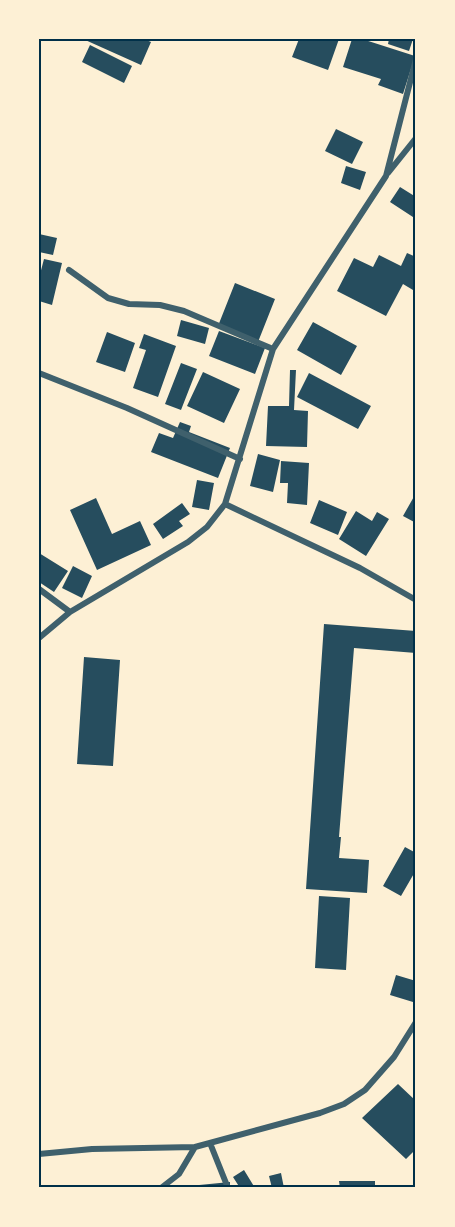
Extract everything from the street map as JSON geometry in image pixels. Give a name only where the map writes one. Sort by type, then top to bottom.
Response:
[{"type":"street","points":[[386,176],[416,59]]},
{"type":"street","points":[[39,638],[70,612],[188,542],[207,527],[225,504],[273,349],[386,176],[416,138]]},
{"type":"street","points":[[69,270],[108,298],[129,304],[160,305],[184,311],[273,349]]},
{"type":"street","points":[[39,373],[127,408],[240,459]]},
{"type":"street","points":[[225,504],[360,568],[416,600]]},
{"type":"street","points":[[39,590],[70,612]]},
{"type":"street","points":[[39,1154],[92,1149],[195,1147],[320,1113],[344,1104],[365,1090],[394,1057],[416,1022]]},
{"type":"street","points":[[210,1143],[228,1188]]},
{"type":"street","points":[[161,1188],[179,1174],[195,1147]]},
{"type":"building","points":[[83,39],[144,39],[151,42],[141,65]]},
{"type":"building","points":[[299,39],[339,39],[328,70],[292,57]]},
{"type":"building","points":[[352,39],[362,39],[415,56],[403,94],[378,85],[381,79],[343,67]]},
{"type":"building","points":[[389,39],[413,39],[409,51],[388,44]]},
{"type":"building","points":[[90,45],[132,66],[124,83],[82,62]]},
{"type":"building","points":[[336,129],[363,142],[352,164],[325,151]]},
{"type":"building","points":[[346,166],[366,172],[360,190],[341,183]]},
{"type":"building","points":[[400,187],[416,197],[416,219],[390,202]]},
{"type":"building","points":[[39,234],[57,238],[53,255],[39,252]]},
{"type":"building","points":[[407,253],[416,257],[416,284],[413,290],[403,284],[386,316],[337,291],[354,258],[373,267],[379,255],[401,266]]},
{"type":"building","points":[[44,259],[62,263],[52,305],[39,301],[39,278]]},
{"type":"building","points":[[235,283],[275,299],[258,342],[218,326]]},
{"type":"building","points":[[181,320],[209,328],[205,344],[177,336]]},
{"type":"building","points":[[313,322],[357,346],[341,375],[297,350]]},
{"type":"building","points":[[219,331],[265,348],[255,374],[209,356]]},
{"type":"building","points":[[107,332],[135,343],[125,372],[96,362]]},
{"type":"building","points":[[144,334],[176,346],[158,397],[133,388],[146,350],[139,348]]},
{"type":"building","points":[[181,363],[197,369],[181,410],[165,404]]},
{"type":"building","points":[[290,370],[296,370],[294,410],[308,411],[307,447],[266,446],[268,406],[289,406]]},
{"type":"building","points":[[203,372],[240,389],[224,423],[187,406]]},
{"type":"building","points":[[309,373],[371,406],[358,429],[297,397]]},
{"type":"building","points":[[180,422],[191,426],[189,432],[230,448],[218,478],[151,452],[159,433],[173,438]]},
{"type":"building","points":[[258,454],[280,460],[273,492],[250,486]]},
{"type":"building","points":[[281,461],[309,463],[307,505],[287,503],[288,483],[280,483]]},
{"type":"building","points":[[197,480],[214,483],[209,510],[192,507]]},
{"type":"building","points":[[416,493],[416,523],[403,516]]},
{"type":"building","points":[[96,498],[112,534],[140,521],[151,545],[97,570],[70,510]]},
{"type":"building","points":[[319,500],[347,512],[338,535],[310,523]]},
{"type":"building","points":[[182,503],[190,514],[179,521],[183,526],[163,539],[153,524]]},
{"type":"building","points":[[356,511],[372,521],[377,512],[389,519],[366,556],[339,539]]},
{"type":"building","points":[[39,553],[68,571],[54,592],[39,582]]},
{"type":"building","points":[[73,566],[92,576],[82,598],[62,588]]},
{"type":"building","points":[[324,624],[416,631],[416,653],[354,648],[339,858],[369,860],[367,893],[306,889]]},
{"type":"building","points":[[84,657],[120,660],[113,766],[77,764]]},
{"type":"building","points":[[405,847],[416,853],[416,870],[401,896],[383,886]]},
{"type":"building","points":[[319,896],[350,898],[346,970],[315,968]]},
{"type":"building","points":[[396,975],[416,981],[413,1002],[390,995]]},
{"type":"building","points":[[398,1084],[416,1101],[416,1132],[413,1135],[416,1138],[416,1149],[406,1159],[362,1118]]},
{"type":"building","points":[[244,1170],[255,1188],[240,1188],[233,1177]]},
{"type":"building","points":[[281,1173],[284,1188],[272,1188],[269,1176]]},
{"type":"building","points":[[339,1181],[375,1181],[375,1188],[340,1188]]},
{"type":"building","points":[[230,1182],[230,1188],[189,1188],[189,1186]]}]
